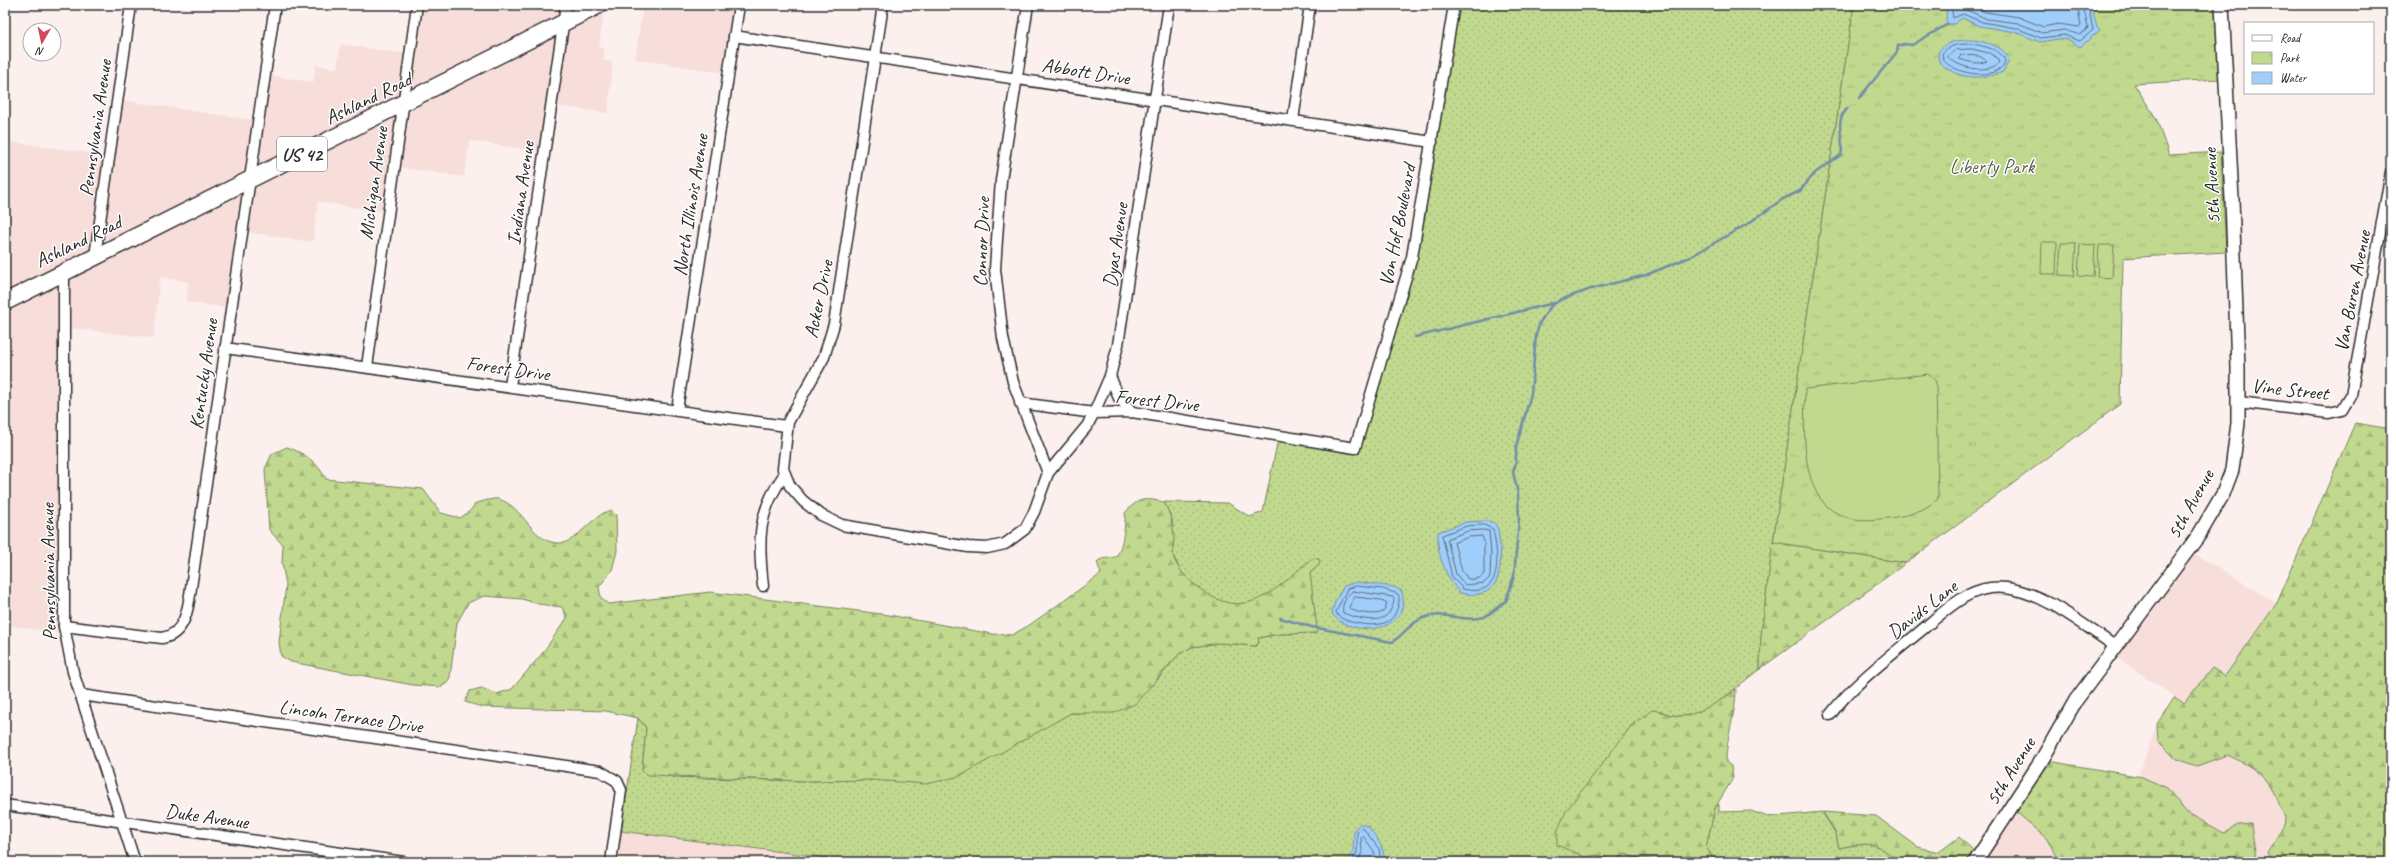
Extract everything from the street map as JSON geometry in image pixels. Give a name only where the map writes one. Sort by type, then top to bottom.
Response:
[{"type":"main road","name":"Ashland Road","points":[[5,302],[64,271],[402,105],[599,5]]},
{"type":"street","name":"Pennsylvania Avenue","points":[[95,256],[132,5]]},
{"type":"street","name":"Kentucky Avenue","points":[[64,626],[162,638],[173,634],[182,626],[187,611],[193,574],[249,180],[276,5]]},
{"type":"street","name":"Michigan Avenue","points":[[367,367],[417,5]]},
{"type":"street","name":"Indiana Avenue","points":[[510,386],[566,5]]},
{"type":"street","name":"North Illinois Avenue","points":[[677,410],[739,5]]},
{"type":"street","name":"Acker Drive","points":[[784,475],[783,456],[786,426],[792,411],[824,357],[834,324],[883,5]]},
{"type":"street","name":"Connor Drive","points":[[1028,5],[1001,180],[995,269],[1003,338],[1020,403],[1048,473]]},
{"type":"street","name":"Dyas Avenue","points":[[1094,413],[1110,376],[1118,344],[1169,5]]},
{"type":"street","points":[[1293,120],[1310,5]]},
{"type":"street","name":"Von Hof Boulevard","points":[[1355,448],[1412,257],[1454,5]]},
{"type":"street","name":"5th Avenue","points":[[1975,862],[2040,763],[2076,700],[2192,545],[2228,483],[2235,457],[2238,402],[2232,199],[2222,5]]},
{"type":"street","name":"Abbott Drive","points":[[734,36],[1432,142]]},
{"type":"street","name":"Van Buren Avenue","points":[[2337,412],[2345,407],[2351,394],[2389,200],[2391,172]]},
{"type":"street","name":"Pennsylvania Avenue","points":[[64,271],[64,626],[68,651],[80,695],[135,862]]},
{"type":"street","name":"Forest Drive","points":[[225,348],[510,386],[786,426]]},
{"type":"street","points":[[1110,376],[1119,398],[1132,412]]},
{"type":"street","name":"Vine Street","points":[[2238,402],[2337,412]]},
{"type":"street","points":[[1020,403],[1094,413]]},
{"type":"street","name":"Forest Drive","points":[[784,475],[793,490],[803,501],[821,515],[842,525],[987,548],[1012,541],[1025,529],[1034,512],[1048,473],[1087,426],[1094,413],[1132,412],[1355,448]]},
{"type":"street","points":[[763,586],[760,542],[762,517],[769,499],[784,475]]},
{"type":"street","name":"Davids Lane","points":[[1830,715],[1844,696],[1933,621],[1961,599],[1989,587],[2017,590],[2036,597],[2116,646]]},
{"type":"street","name":"Lincoln Terrace Drive","points":[[80,695],[592,769],[614,778],[619,785],[622,796],[611,862]]},
{"type":"street","name":"Duke Avenue","points":[[5,805],[404,862]]},
{"type":"shaded area","points":[[422,5],[615,5],[604,11],[599,47],[605,48],[603,60],[613,62],[608,113],[548,105],[541,152],[470,141],[464,177],[391,166],[385,212],[318,202],[313,242],[238,231],[227,308],[186,302],[188,282],[160,277],[154,338],[61,327],[59,633],[5,625],[5,141],[112,156],[121,100],[255,120],[261,74],[313,82],[316,65],[337,68],[340,44],[414,55]]},
{"type":"shaded area","points":[[643,5],[735,5],[725,73],[635,59]]},
{"type":"shaded area","points":[[2192,552],[2277,603],[2225,676],[2212,668],[2184,703],[2114,656]]},
{"type":"shaded area","points":[[2157,724],[2158,741],[2197,766],[2227,755],[2262,774],[2274,791],[2285,818],[2279,837],[2271,843],[2267,853],[2273,862],[2252,862],[2256,858],[2251,824],[2238,825],[2224,833],[2186,812],[2167,788],[2138,777]]},
{"type":"shaded area","points":[[2015,811],[2048,839],[2058,862],[1981,862]]},
{"type":"shaded area","points":[[621,831],[858,862],[617,862]]},
{"type":"green space","points":[[1459,5],[1854,5],[1773,542],[1761,635],[1760,669],[1722,699],[1701,711],[1689,715],[1678,716],[1660,711],[1632,725],[1589,783],[1585,857],[1597,855],[1614,860],[1626,854],[1632,857],[1645,859],[1681,862],[858,862],[621,831],[638,718],[646,728],[642,770],[671,777],[806,781],[872,780],[1048,725],[1071,713],[1084,714],[1153,685],[1179,654],[1192,647],[1219,643],[1255,646],[1259,643],[1258,638],[1280,634],[1316,633],[1310,573],[1319,565],[1280,586],[1262,599],[1242,605],[1228,604],[1209,596],[1191,582],[1180,570],[1173,555],[1172,519],[1164,502],[1228,503],[1250,517],[1263,512],[1278,439],[1359,452],[1419,249]]},
{"type":"green space","name":"Liberty Park","points":[[1854,5],[2216,5],[2219,79],[2134,84],[2156,118],[2169,155],[2221,152],[2226,252],[2123,258],[2120,404],[1906,563],[1773,542]]},
{"type":"green space","points":[[2042,242],[2057,242],[2056,274],[2041,274]]},
{"type":"green space","points":[[2061,243],[2076,243],[2074,276],[2059,275]]},
{"type":"green space","points":[[2080,244],[2095,245],[2093,277],[2078,276]]},
{"type":"green space","points":[[2099,245],[2114,245],[2112,278],[2097,277]]},
{"type":"green space","points":[[1928,374],[1936,381],[1938,499],[1924,508],[1910,514],[1879,519],[1852,519],[1833,511],[1819,497],[1811,479],[1806,457],[1805,389]]},
{"type":"green space","points":[[2355,423],[2391,429],[2391,862],[2273,862],[2267,853],[2281,832],[2285,818],[2275,794],[2265,779],[2252,768],[2227,755],[2197,766],[2176,759],[2158,741],[2157,724],[2174,697],[2184,703],[2212,668],[2225,676],[2277,603]]},
{"type":"green space","points":[[287,447],[300,453],[315,463],[326,479],[423,489],[441,513],[460,518],[469,512],[476,503],[498,499],[515,509],[535,532],[551,542],[567,542],[597,517],[611,510],[616,515],[617,551],[612,570],[599,587],[601,598],[608,604],[710,592],[889,615],[992,634],[1012,635],[1031,624],[1101,574],[1097,562],[1099,560],[1115,557],[1120,550],[1125,523],[1125,513],[1138,501],[1147,500],[1164,502],[1173,527],[1173,555],[1177,565],[1183,574],[1199,588],[1215,598],[1231,603],[1245,603],[1258,599],[1271,592],[1309,561],[1315,558],[1320,560],[1319,565],[1310,573],[1317,633],[1280,634],[1258,638],[1259,643],[1255,646],[1219,643],[1192,647],[1179,654],[1135,704],[1113,713],[1071,713],[960,776],[927,784],[872,780],[806,781],[648,775],[642,770],[646,728],[638,718],[606,711],[482,707],[465,702],[470,691],[481,688],[497,694],[512,689],[541,655],[567,618],[562,607],[538,604],[522,599],[484,596],[468,603],[457,623],[450,677],[447,683],[441,687],[413,685],[291,662],[281,656],[279,642],[286,585],[282,563],[283,545],[269,530],[265,469],[272,454]]},
{"type":"green space","points":[[1773,542],[1906,563],[1760,669],[1761,635]]},
{"type":"green space","points":[[1736,689],[1736,698],[1726,753],[1726,762],[1731,766],[1733,778],[1715,808],[1706,847],[1716,862],[1639,858],[1626,854],[1614,860],[1597,855],[1585,857],[1557,845],[1557,832],[1566,811],[1632,725],[1652,710],[1677,716],[1692,714],[1716,703]]},
{"type":"green space","points":[[2048,761],[2142,777],[2167,788],[2186,812],[2224,833],[2238,825],[2251,824],[2256,858],[2252,862],[2058,862],[2048,839],[2015,811]]},
{"type":"green space","points":[[1719,804],[1719,812],[1751,811],[1768,817],[1822,812],[1836,834],[1839,848],[1865,844],[1872,845],[1884,850],[1899,862],[1716,862],[1706,847],[1715,808]]},
{"type":"green space","points":[[1823,812],[1876,816],[1918,847],[1939,852],[1959,837],[1975,852],[1968,862],[1899,862],[1884,850],[1872,845],[1865,844],[1839,848],[1836,834]]},
{"type":"water","points":[[1947,5],[2091,5],[2097,26],[2100,30],[2080,47],[2069,40],[2058,39],[2040,42],[2015,32],[1980,26],[1962,18],[1954,24],[1948,24],[1946,21]]},
{"type":"water","points":[[1973,40],[1995,46],[2004,52],[2009,61],[2003,72],[1995,75],[1970,77],[1954,72],[1939,62],[1938,53],[1945,45],[1958,41]]},
{"type":"water","points":[[1484,521],[1493,523],[1498,529],[1500,567],[1498,576],[1495,584],[1490,590],[1473,595],[1460,593],[1446,573],[1440,557],[1438,532],[1466,522]]},
{"type":"water","points":[[1357,582],[1394,587],[1402,591],[1402,607],[1397,618],[1387,625],[1375,628],[1349,626],[1339,620],[1332,613],[1335,602],[1344,586]]},
{"type":"water","points":[[1360,824],[1368,826],[1377,838],[1383,851],[1384,862],[1348,862],[1353,851],[1354,830]]},
{"type":"waterway","points":[[1859,98],[1897,52],[1898,46],[1904,44],[1912,45],[1948,24]]},
{"type":"waterway","points":[[1560,300],[1591,289],[1646,275],[1690,257],[1749,223],[1783,199],[1800,191],[1815,173],[1841,155],[1842,142],[1840,125],[1843,114],[1848,108]]},
{"type":"waterway","points":[[1280,618],[1312,627],[1392,642],[1414,623],[1423,618],[1438,615],[1469,619],[1484,617],[1506,601],[1514,576],[1519,519],[1518,494],[1513,472],[1516,463],[1516,447],[1531,394],[1536,335],[1540,322],[1551,306],[1560,300]]},
{"type":"waterway","points":[[1415,337],[1554,303]]}]
